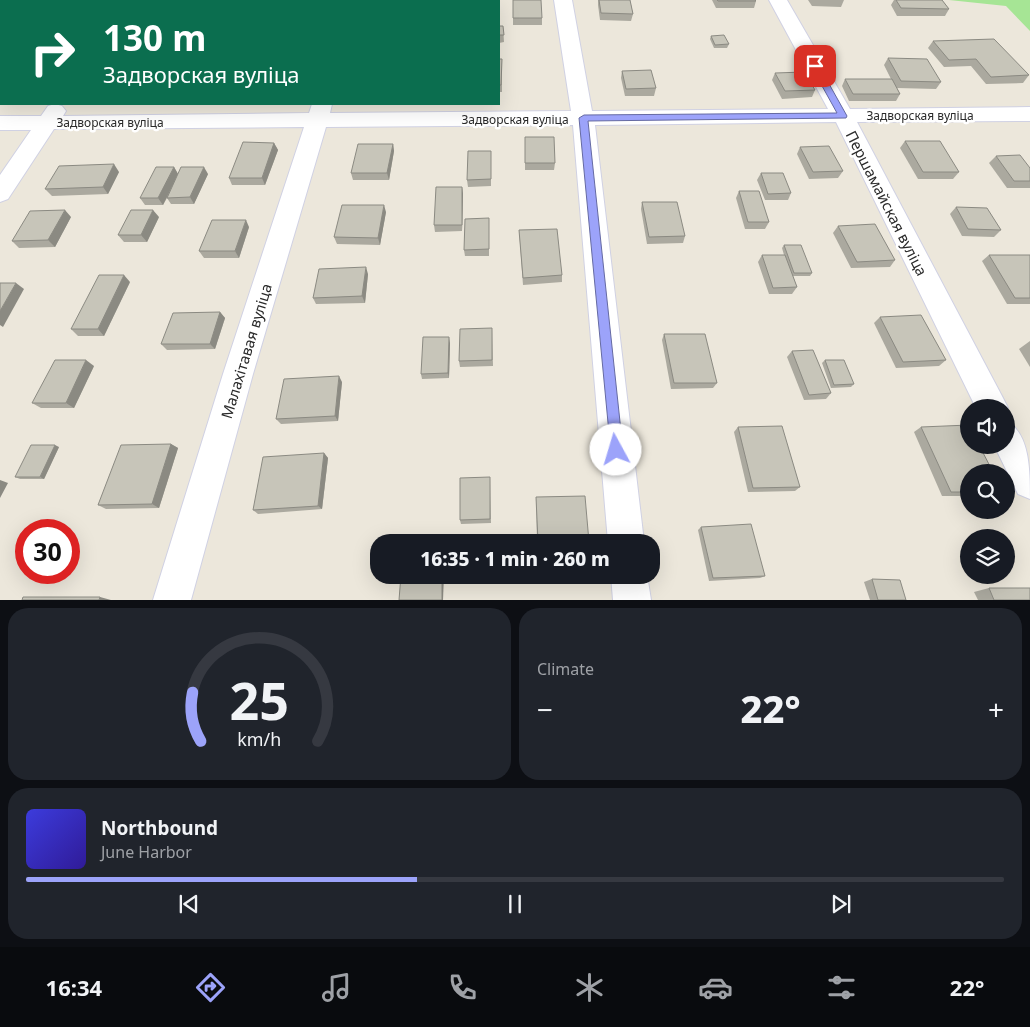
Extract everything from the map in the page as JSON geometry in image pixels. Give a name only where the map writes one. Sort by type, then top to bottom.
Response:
[{"type":"street","points":[[563,0],[584,118],[625,534]]},
{"type":"street","name":"Першамайская вуліца","points":[[778,0],[843,116],[987,399]]},
{"type":"street","points":[[0,193],[59,105]]},
{"type":"street","name":"Задворская вуліца","points":[[0,123],[47,123],[320,112],[584,118],[1030,114]]},
{"type":"street","name":"Малахітавая вуліца","points":[[172,600],[238,374],[320,112]]},
{"type":"street","points":[[1015,453],[1030,482]]},
{"type":"street","points":[[630,584],[632,600]]},
{"type":"green space","points":[[949,0],[1030,0],[1030,31],[1006,6]]},
{"type":"building","points":[[513,0],[541,0],[542,18],[513,18]]},
{"type":"building","points":[[599,0],[630,0],[633,14],[601,13]]},
{"type":"building","points":[[755,0],[756,1],[718,1]]},
{"type":"building","points":[[896,0],[942,0],[949,9],[901,8]]},
{"type":"building","points":[[500,26],[503,26],[504,35],[500,35]]},
{"type":"building","points":[[724,35],[729,44],[715,45],[711,36]]},
{"type":"building","points":[[994,39],[1029,75],[991,77],[976,59],[949,60],[933,41]]},
{"type":"building","points":[[888,58],[927,59],[941,82],[901,81]]},
{"type":"building","points":[[500,59],[502,59],[501,85]]},
{"type":"building","points":[[651,70],[656,88],[626,89],[622,71]]},
{"type":"building","points":[[804,72],[815,90],[785,91],[775,73]]},
{"type":"building","points":[[845,79],[892,79],[900,94],[853,94]]},
{"type":"building","points":[[525,137],[554,137],[555,163],[525,163]]},
{"type":"building","points":[[905,141],[940,141],[959,172],[923,172]]},
{"type":"building","points":[[243,142],[274,143],[262,178],[229,178]]},
{"type":"building","points":[[358,144],[393,144],[387,173],[351,173]]},
{"type":"building","points":[[829,146],[843,171],[813,172],[800,147]]},
{"type":"building","points":[[468,151],[491,151],[491,179],[467,180]]},
{"type":"building","points":[[1020,155],[1030,168],[1030,181],[1014,181],[996,156]]},
{"type":"building","points":[[114,164],[103,187],[45,189],[59,166]]},
{"type":"building","points":[[156,167],[174,167],[158,198],[140,198]]},
{"type":"building","points":[[181,167],[204,167],[190,197],[167,198]]},
{"type":"building","points":[[761,173],[783,173],[791,193],[768,194]]},
{"type":"building","points":[[436,187],[462,187],[462,225],[434,225]]},
{"type":"building","points":[[739,191],[759,191],[769,222],[748,222]]},
{"type":"building","points":[[642,202],[677,202],[685,236],[649,237]]},
{"type":"building","points":[[342,205],[384,205],[378,238],[334,237]]},
{"type":"building","points":[[956,207],[987,208],[1001,230],[968,229]]},
{"type":"building","points":[[65,210],[48,240],[12,241],[30,211]]},
{"type":"building","points":[[131,210],[153,210],[141,235],[118,235]]},
{"type":"building","points":[[489,218],[489,249],[464,250],[465,219]]},
{"type":"building","points":[[212,220],[246,220],[235,251],[199,251]]},
{"type":"building","points":[[875,224],[895,260],[857,262],[838,226]]},
{"type":"building","points":[[557,229],[562,275],[523,278],[519,230]]},
{"type":"building","points":[[784,245],[801,245],[812,273],[794,273]]},
{"type":"building","points":[[762,255],[785,255],[797,287],[773,288]]},
{"type":"building","points":[[989,255],[1030,255],[1030,298],[1015,298]]},
{"type":"building","points":[[366,267],[362,296],[313,298],[319,269]]},
{"type":"building","points":[[99,275],[124,275],[98,329],[71,329]]},
{"type":"building","points":[[0,283],[16,283],[0,311]]},
{"type":"building","points":[[220,312],[210,344],[161,344],[173,313]]},
{"type":"building","points":[[921,315],[946,360],[903,362],[880,317]]},
{"type":"building","points":[[492,328],[492,360],[459,361],[460,329]]},
{"type":"building","points":[[664,334],[705,334],[717,383],[674,383]]},
{"type":"building","points":[[423,337],[449,337],[448,373],[421,374]]},
{"type":"building","points":[[813,350],[831,393],[809,395],[792,351]]},
{"type":"building","points":[[55,360],[86,360],[66,403],[32,403]]},
{"type":"building","points":[[825,360],[844,360],[854,384],[834,385]]},
{"type":"building","points":[[339,376],[335,416],[276,419],[284,379]]},
{"type":"building","points":[[960,425],[960,454],[984,454],[989,464],[960,464],[960,492],[951,492],[921,427]]},
{"type":"building","points":[[782,426],[800,487],[753,488],[738,427]]},
{"type":"building","points":[[171,444],[152,504],[98,505],[121,445]]},
{"type":"building","points":[[31,445],[55,445],[40,477],[15,477]]},
{"type":"building","points":[[324,453],[318,506],[253,510],[263,457]]},
{"type":"building","points":[[490,477],[490,519],[460,520],[460,478]]},
{"type":"building","points":[[585,496],[588,534],[538,534],[536,497]]},
{"type":"building","points":[[751,524],[765,576],[713,578],[701,527]]},
{"type":"building","points":[[872,579],[900,580],[906,600],[878,600]]},
{"type":"building","points":[[400,584],[442,584],[442,600],[399,600]]},
{"type":"building","points":[[989,588],[1030,588],[1030,600],[994,600]]},
{"type":"building","points":[[23,597],[100,597],[99,600],[22,600]]},
{"type":"route","points":[[616,450],[584,118],[843,116],[815,66]]}]
